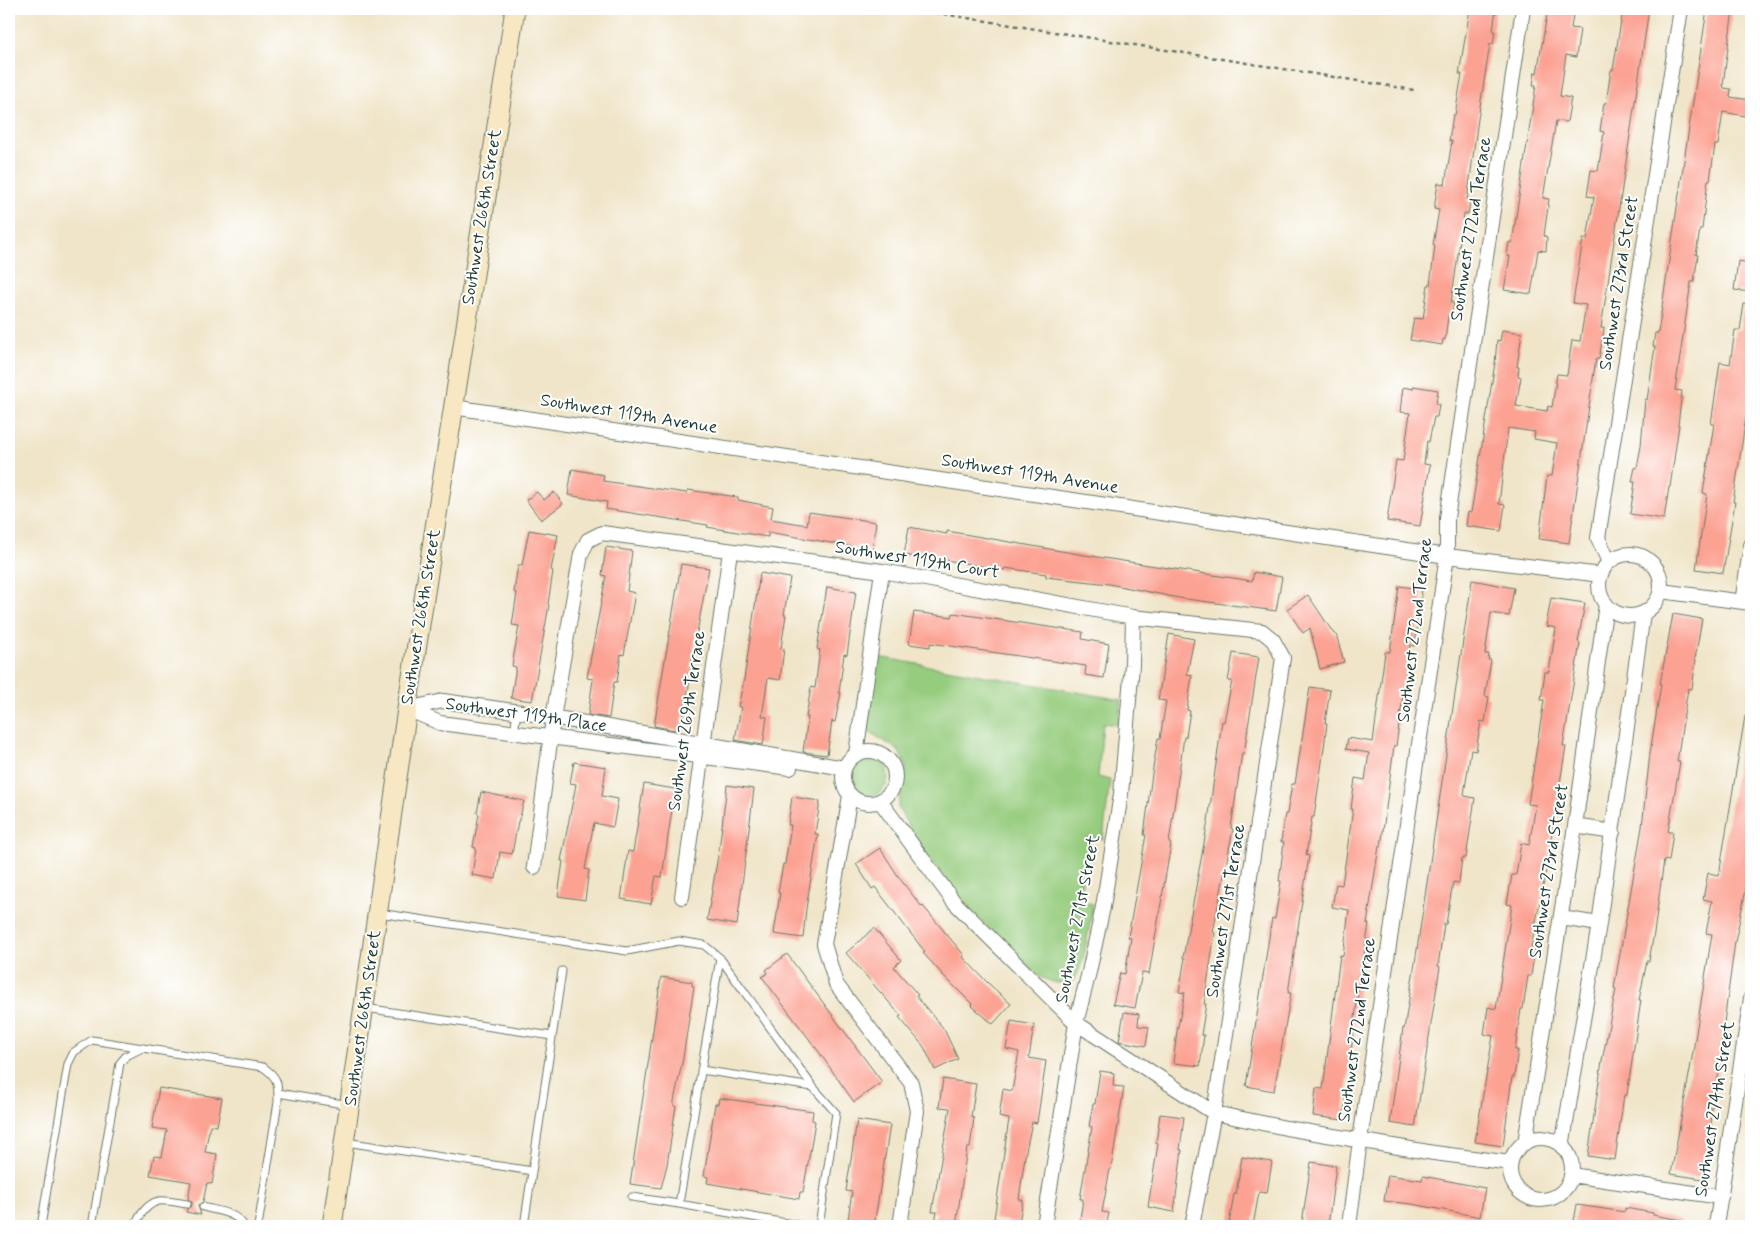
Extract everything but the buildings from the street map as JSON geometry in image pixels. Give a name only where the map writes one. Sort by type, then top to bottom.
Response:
[{"type":"main road","name":"Southwest 268th Street","points":[[332,1226],[351,1106],[407,709],[515,9]]},
{"type":"street","name":"Southwest 272nd Terrace","points":[[1349,1226],[1360,1140],[1447,556],[1447,518],[1523,9]]},
{"type":"street","name":"Southwest 273rd Street","points":[[1609,562],[1598,538],[1681,9]]},
{"type":"street","name":"Southwest 119th Avenue","points":[[453,406],[1447,556],[1601,575]]},
{"type":"street","name":"Southwest 119th Court","points":[[553,718],[581,554],[588,540],[602,533],[882,571],[1133,617],[1240,628]]},
{"type":"street","points":[[1661,592],[1747,603],[1751,545]]},
{"type":"street","name":"Southwest 269th Terrace","points":[[682,897],[730,551]]},
{"type":"street","points":[[1628,554],[1638,554],[1648,558],[1655,565],[1662,585],[1656,604],[1643,614],[1629,617],[1618,615],[1610,609],[1599,591],[1601,575],[1609,562],[1618,556],[1628,554]]},
{"type":"street","points":[[856,754],[882,571]]},
{"type":"street","name":"Southwest 273rd Street","points":[[1525,1143],[1575,826],[1606,604]]},
{"type":"street","points":[[1562,1147],[1613,832],[1643,614]]},
{"type":"street","name":"Southwest 271st Street","points":[[1044,1226],[1076,1023],[1090,972],[1121,794],[1132,665],[1133,617]]},
{"type":"street","name":"Southwest 271st Terrace","points":[[1192,1226],[1214,1113],[1283,658],[1273,640],[1262,631],[1240,628]]},
{"type":"street","name":"Southwest 119th Place","points":[[407,709],[443,701],[517,711],[702,751]]},
{"type":"street","name":"Southwest 119th Place","points":[[407,709],[440,723],[514,734],[702,751],[843,772]]},
{"type":"street","points":[[534,867],[553,718]]},
{"type":"street","points":[[863,751],[880,753],[892,764],[895,772],[892,789],[880,801],[864,803],[856,800],[850,796],[843,783],[843,772],[850,758],[856,754],[863,751]]},
{"type":"street","points":[[850,796],[824,944],[836,984],[911,1083],[917,1111],[900,1226]]},
{"type":"street","points":[[880,801],[954,902],[1076,1023],[1214,1113],[1286,1128],[1434,1153],[1511,1163]]},
{"type":"street","points":[[1575,826],[1613,832]]},
{"type":"street","points":[[1561,918],[1599,924]]},
{"type":"street","name":"Southwest 274th Street","points":[[1716,1226],[1751,998]]},
{"type":"street","points":[[1542,1138],[1552,1140],[1562,1147],[1571,1162],[1571,1176],[1563,1191],[1555,1197],[1535,1200],[1525,1196],[1518,1190],[1512,1181],[1510,1171],[1516,1151],[1525,1143],[1542,1138]]},
{"type":"street","points":[[1571,1176],[1721,1197]]},
{"type":"lane","points":[[514,734],[517,711]]},
{"type":"lane","points":[[378,913],[627,951],[679,941],[704,945],[720,958],[813,1087],[836,1113],[818,1226]]},
{"type":"lane","points":[[679,1204],[720,958]]},
{"type":"lane","points":[[524,1226],[562,971]]},
{"type":"lane","points":[[365,1008],[552,1036]]},
{"type":"lane","points":[[41,1226],[68,1064],[74,1052],[92,1040],[263,1067],[272,1073],[278,1082],[278,1102],[258,1226]]},
{"type":"lane","points":[[92,1226],[120,1063],[126,1056],[142,1048]]},
{"type":"lane","points":[[701,1070],[813,1087]]},
{"type":"lane","points":[[278,1094],[351,1106]]},
{"type":"lane","points":[[345,1142],[532,1171]]},
{"type":"lane","points":[[632,1197],[803,1226]]},
{"type":"lane","points":[[136,1226],[137,1221],[147,1207],[159,1201],[187,1204]]},
{"type":"lane","points":[[202,1207],[227,1213],[240,1220],[244,1226]]},
{"type":"path","points":[[912,9],[1414,90]]},
{"type":"green space","points":[[878,657],[1122,700],[1118,725],[1103,723],[1098,777],[1110,780],[1103,839],[1089,837],[1079,901],[1093,904],[1083,959],[1076,978],[1071,982],[1059,983],[1040,977],[977,917],[926,855],[898,808],[906,766],[898,750],[868,731]]},
{"type":"green space","points":[[872,756],[879,759],[885,765],[888,776],[887,784],[879,793],[872,796],[864,796],[857,793],[849,784],[848,772],[851,765],[860,757]]}]
